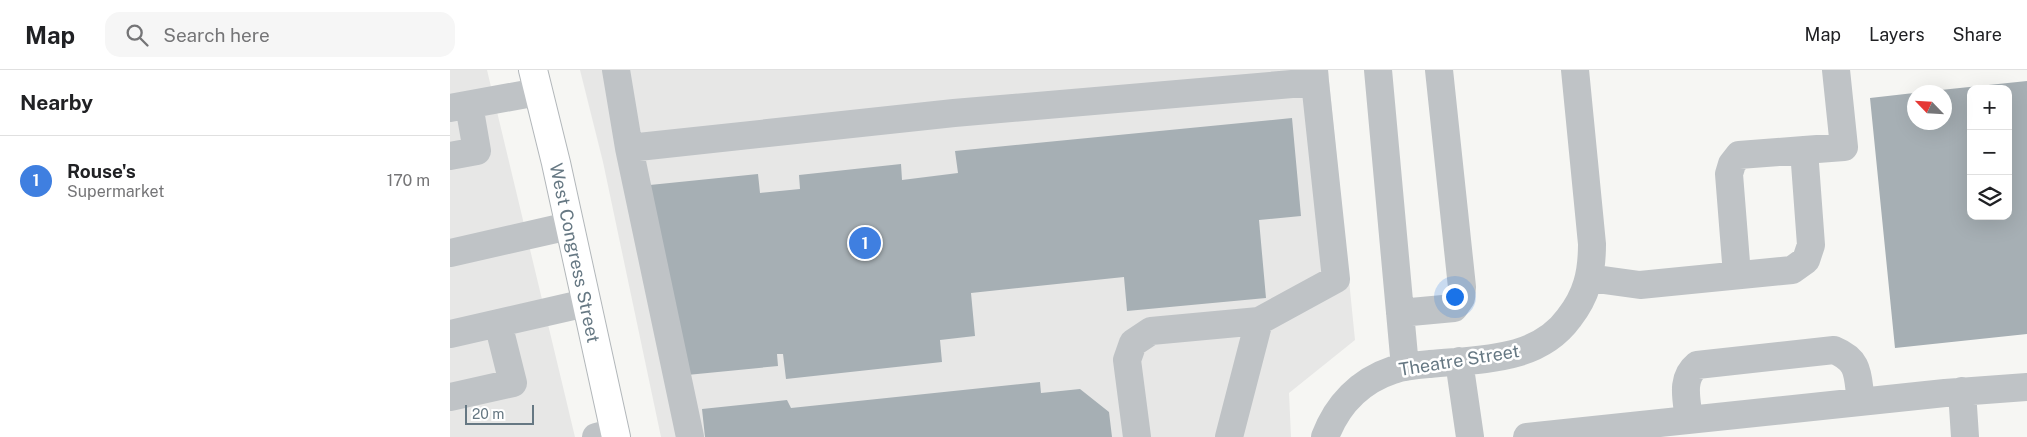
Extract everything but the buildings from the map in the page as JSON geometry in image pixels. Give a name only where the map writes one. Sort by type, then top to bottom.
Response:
[{"type":"main road","name":"West Congress Street","points":[[535,81],[570,226],[586,303],[609,435]]},
{"type":"street","points":[[620,70],[629,148],[690,437]]},
{"type":"street","points":[[1378,70],[1405,367]]},
{"type":"street","points":[[1400,313],[1454,308],[1461,298],[1462,287],[1439,70]]},
{"type":"street","name":"Theatre Street","points":[[1325,437],[1334,417],[1345,402],[1358,388],[1376,377],[1394,369],[1405,367],[1496,358],[1523,352],[1545,342],[1564,325],[1579,305],[1592,266],[1592,244],[1575,70]]},
{"type":"street","points":[[1737,275],[1729,174],[1732,164],[1739,155],[1844,147],[1836,70]]},
{"type":"street","points":[[629,148],[1314,76],[1336,279],[1259,321],[1151,331],[1133,343],[1127,360],[1137,437]]},
{"type":"street","points":[[450,156],[477,151],[460,106],[535,81]]},
{"type":"street","points":[[1589,278],[1640,285],[1792,270],[1806,260],[1811,245],[1804,150]]},
{"type":"street","points":[[450,253],[570,226]]},
{"type":"street","points":[[450,334],[586,303]]},
{"type":"street","points":[[1229,437],[1259,321]]},
{"type":"street","points":[[450,397],[513,383],[498,323]]},
{"type":"street","points":[[1689,420],[1686,380],[1690,371],[1697,365],[1834,350],[1846,355],[1855,365],[1861,401]]},
{"type":"street","points":[[1459,361],[1470,437]]},
{"type":"street","points":[[1527,437],[1861,401],[2027,387]]},
{"type":"street","points":[[1962,392],[1966,437]]},
{"type":"shaded area","points":[[450,70],[487,70],[575,437],[450,437]]},
{"type":"shaded area","points":[[580,70],[1328,70],[1355,340],[1289,393],[1291,437],[661,437],[603,162]]},
{"type":"place","name":"Rouse's","points":[[865,243]]}]
